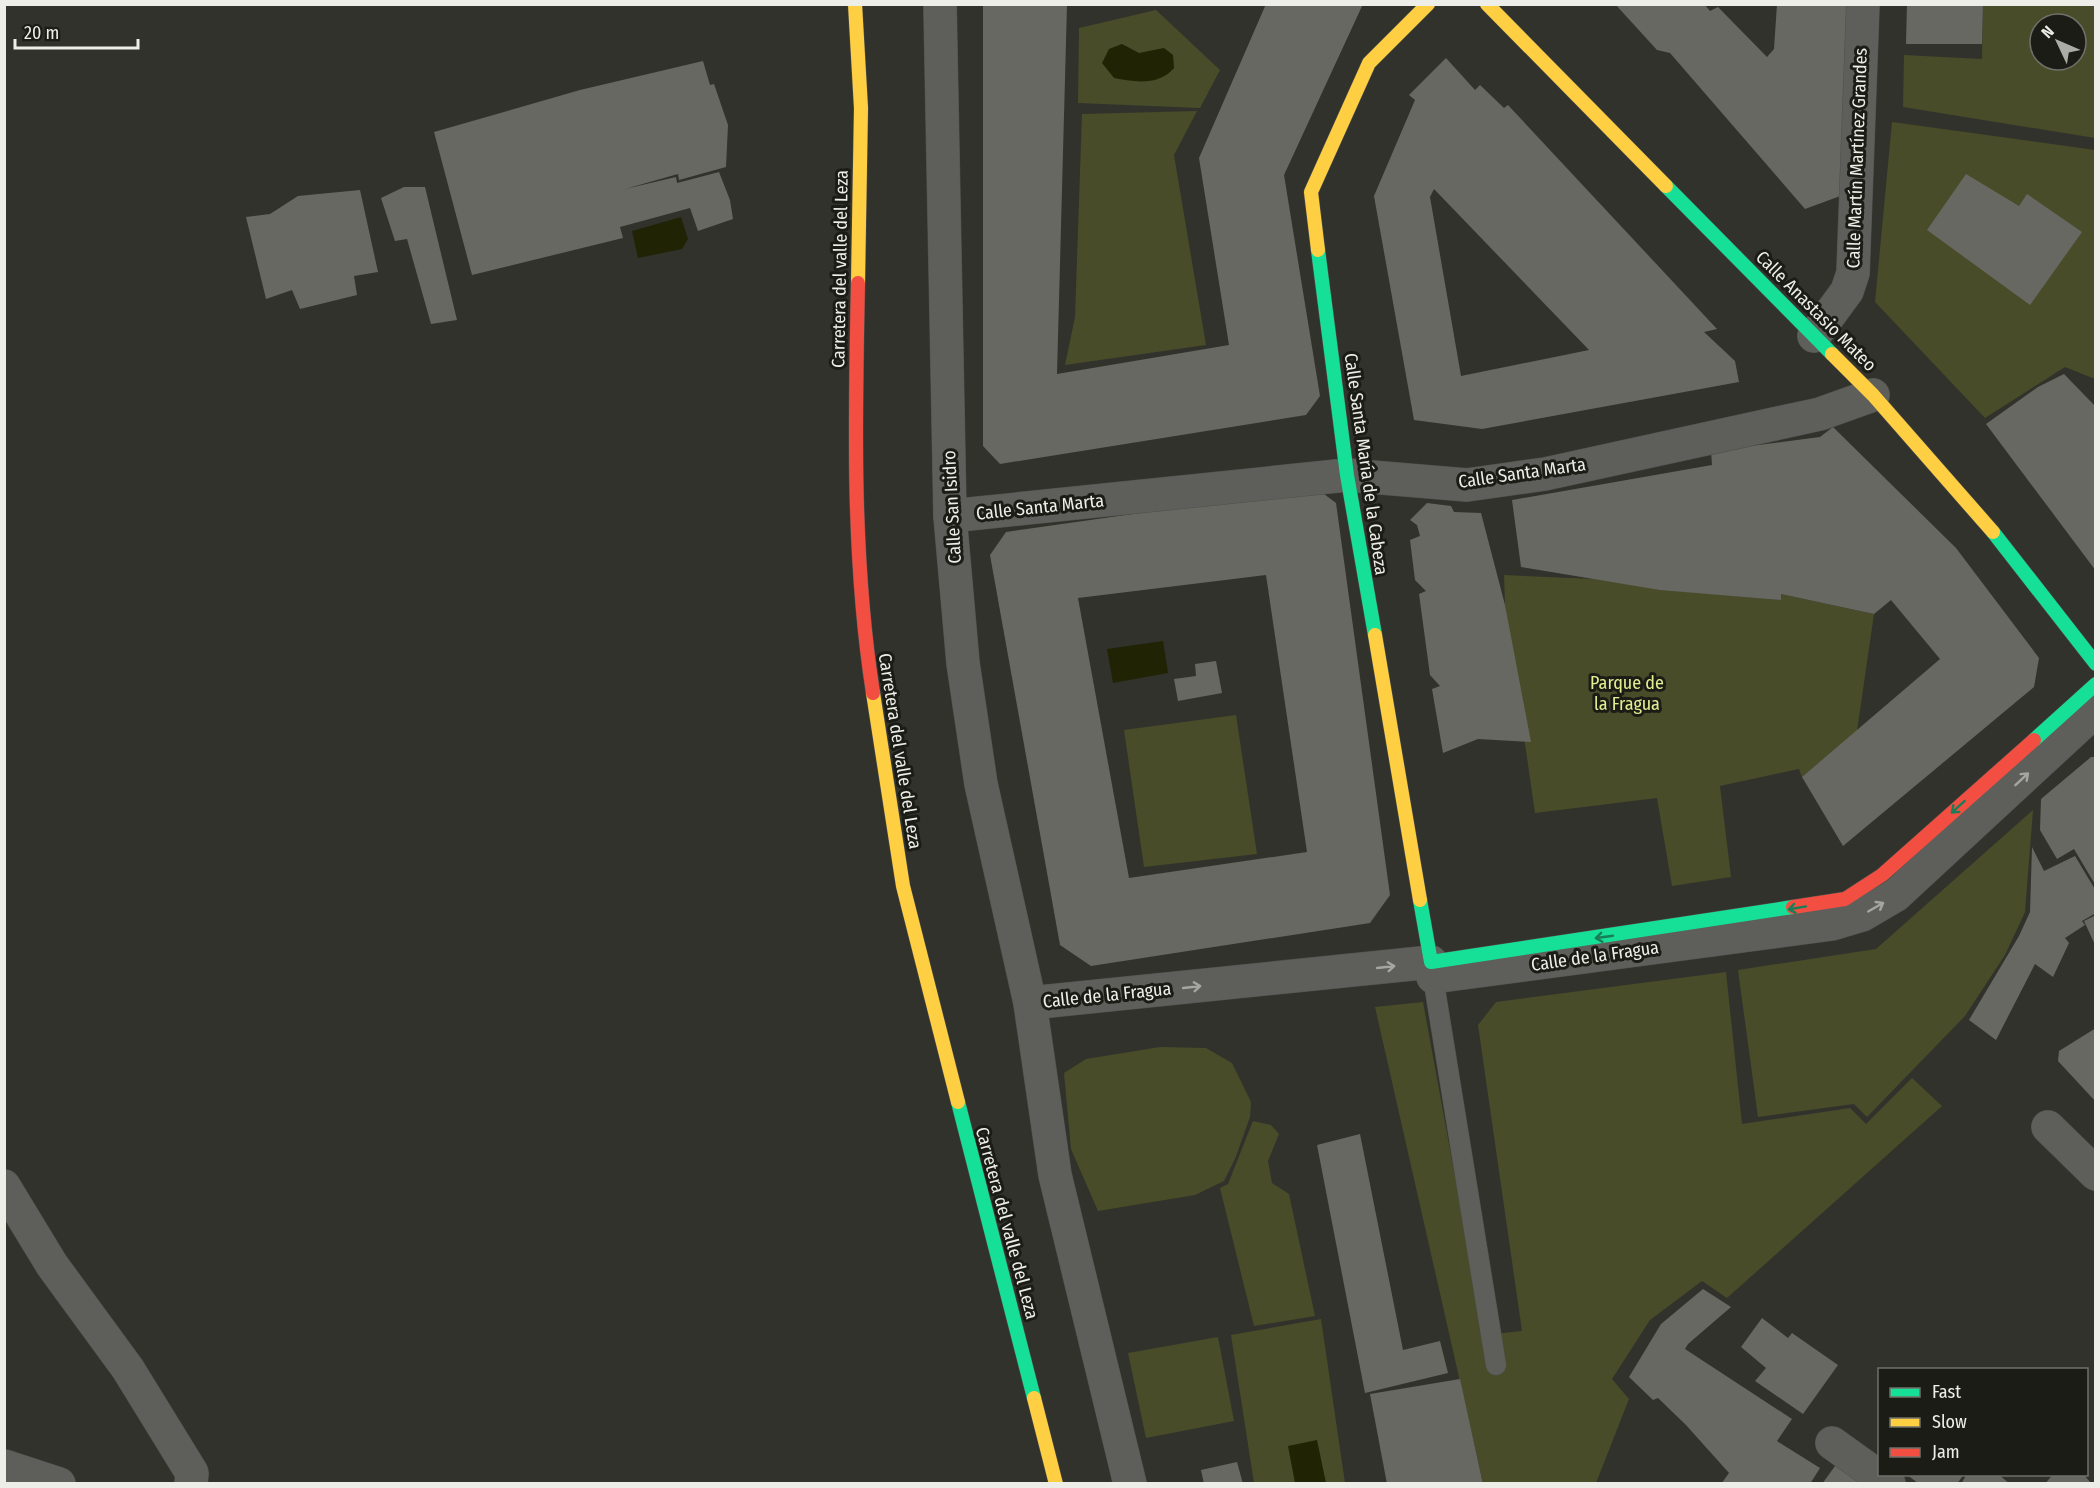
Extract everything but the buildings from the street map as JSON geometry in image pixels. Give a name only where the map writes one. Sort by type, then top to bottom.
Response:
[{"type":"main road","name":"Carretera del valle del Leza","points":[[855,4],[861,108],[855,442],[866,647],[903,886],[1056,1484]]},
{"type":"main road","name":"Calle Santa María de la Cabeza","points":[[1428,4],[1369,63],[1311,192],[1347,475],[1432,970]]},
{"type":"main road","name":"Calle Anastasio Mateo","points":[[1487,4],[1873,395],[1972,505],[2096,664]]},
{"type":"main road","points":[[1432,970],[1845,899],[1882,875],[2096,684]]},
{"type":"street","name":"Calle San Isidro","points":[[940,4],[950,516],[963,663],[981,784],[1030,1003],[1054,1175],[1130,1484]]},
{"type":"street","name":"Calle Martín Martínez Grandes","points":[[1814,336],[1846,291],[1853,273],[1863,4]]},
{"type":"street","name":"Calle Santa Marta","points":[[950,516],[1347,475],[1467,485],[1545,474],[1820,414],[1873,395]]},
{"type":"street","name":"Calle de la Fragua","points":[[1030,1003],[1432,970],[1832,924],[1862,915],[1896,895],[2096,710]]},
{"type":"street","points":[[2048,1126],[2096,1174]]},
{"type":"street","points":[[4,1186],[52,1265],[134,1379],[192,1473],[191,1484]]},
{"type":"street","points":[[1832,1443],[1889,1484]]},
{"type":"street","points":[[4,1466],[59,1484]]},
{"type":"lane","points":[[1432,970],[1496,1365]]},
{"type":"green space","points":[[1983,5],[2095,5],[2095,138],[1903,107],[1904,55],[1982,59]]},
{"type":"green space","points":[[1156,10],[1220,70],[1200,108],[1078,103],[1079,28]]},
{"type":"green space","points":[[1197,111],[1174,155],[1206,345],[1065,365],[1075,317],[1082,114]]},
{"type":"green space","points":[[1892,122],[2095,150],[2095,379],[2065,367],[1985,418],[1875,302]]},
{"type":"green space","name":"Parque de la Fragua","points":[[1504,575],[1594,579],[1681,591],[1780,600],[1781,594],[1874,614],[1857,731],[1802,777],[1799,769],[1720,786],[1731,877],[1672,886],[1657,798],[1535,813],[1505,605]]},
{"type":"green space","points":[[1236,715],[1257,854],[1144,867],[1124,730]]},
{"type":"green space","points":[[2033,810],[2025,912],[2005,955],[1965,1016],[1867,1117],[1854,1104],[1758,1117],[1738,970],[1876,949]]},
{"type":"green space","points":[[1726,972],[1742,1124],[1850,1108],[1866,1124],[1912,1078],[1942,1106],[1727,1298],[1702,1281],[1650,1320],[1612,1379],[1629,1399],[1596,1483],[1483,1483],[1375,1007],[1423,1002],[1484,1335],[1522,1331],[1478,1025],[1496,1002]]},
{"type":"green space","points":[[1160,1047],[1206,1048],[1232,1063],[1251,1102],[1250,1117],[1235,1159],[1224,1181],[1195,1195],[1098,1211],[1071,1149],[1064,1073],[1086,1059]]},
{"type":"green space","points":[[1253,1121],[1271,1125],[1279,1134],[1268,1161],[1272,1183],[1289,1194],[1315,1316],[1254,1326],[1220,1188],[1228,1184]]},
{"type":"green space","points":[[1321,1319],[1345,1483],[1254,1483],[1231,1335]]},
{"type":"green space","points":[[1218,1337],[1234,1421],[1146,1438],[1128,1353]]},
{"type":"shaded area","points":[[1122,44],[1139,53],[1164,48],[1173,55],[1174,68],[1168,74],[1154,80],[1114,78],[1102,63],[1109,49]]},
{"type":"shaded area","points":[[681,217],[688,239],[682,249],[638,258],[632,231]]},
{"type":"shaded area","points":[[1163,641],[1168,673],[1113,683],[1107,649]]},
{"type":"shaded area","points":[[1317,1440],[1326,1483],[1295,1483],[1288,1446]]},
{"type":"traffic: fast","points":[[1666,186],[1832,354]]},
{"type":"traffic: fast","points":[[1318,250],[1347,475],[1375,635]]},
{"type":"traffic: fast","points":[[1993,532],[2096,664]]},
{"type":"traffic: fast","points":[[2034,740],[2096,684]]},
{"type":"traffic: fast","points":[[1420,900],[1431,962],[1793,907]]},
{"type":"traffic: fast","points":[[958,1102],[1034,1398]]},
{"type":"traffic: slow","points":[[855,4],[861,108],[858,283]]},
{"type":"traffic: slow","points":[[1318,250],[1311,192],[1369,63],[1428,4]]},
{"type":"traffic: slow","points":[[1487,4],[1666,186]]},
{"type":"traffic: slow","points":[[1832,354],[1873,395],[1993,532]]},
{"type":"traffic: slow","points":[[1375,635],[1420,900]]},
{"type":"traffic: slow","points":[[873,693],[903,886],[958,1102]]},
{"type":"traffic: slow","points":[[1034,1398],[1056,1484]]},
{"type":"traffic: jam","points":[[858,283],[856,489],[861,591],[873,693]]},
{"type":"traffic: jam","points":[[1793,907],[1845,899],[1882,875],[2034,740]]}]
